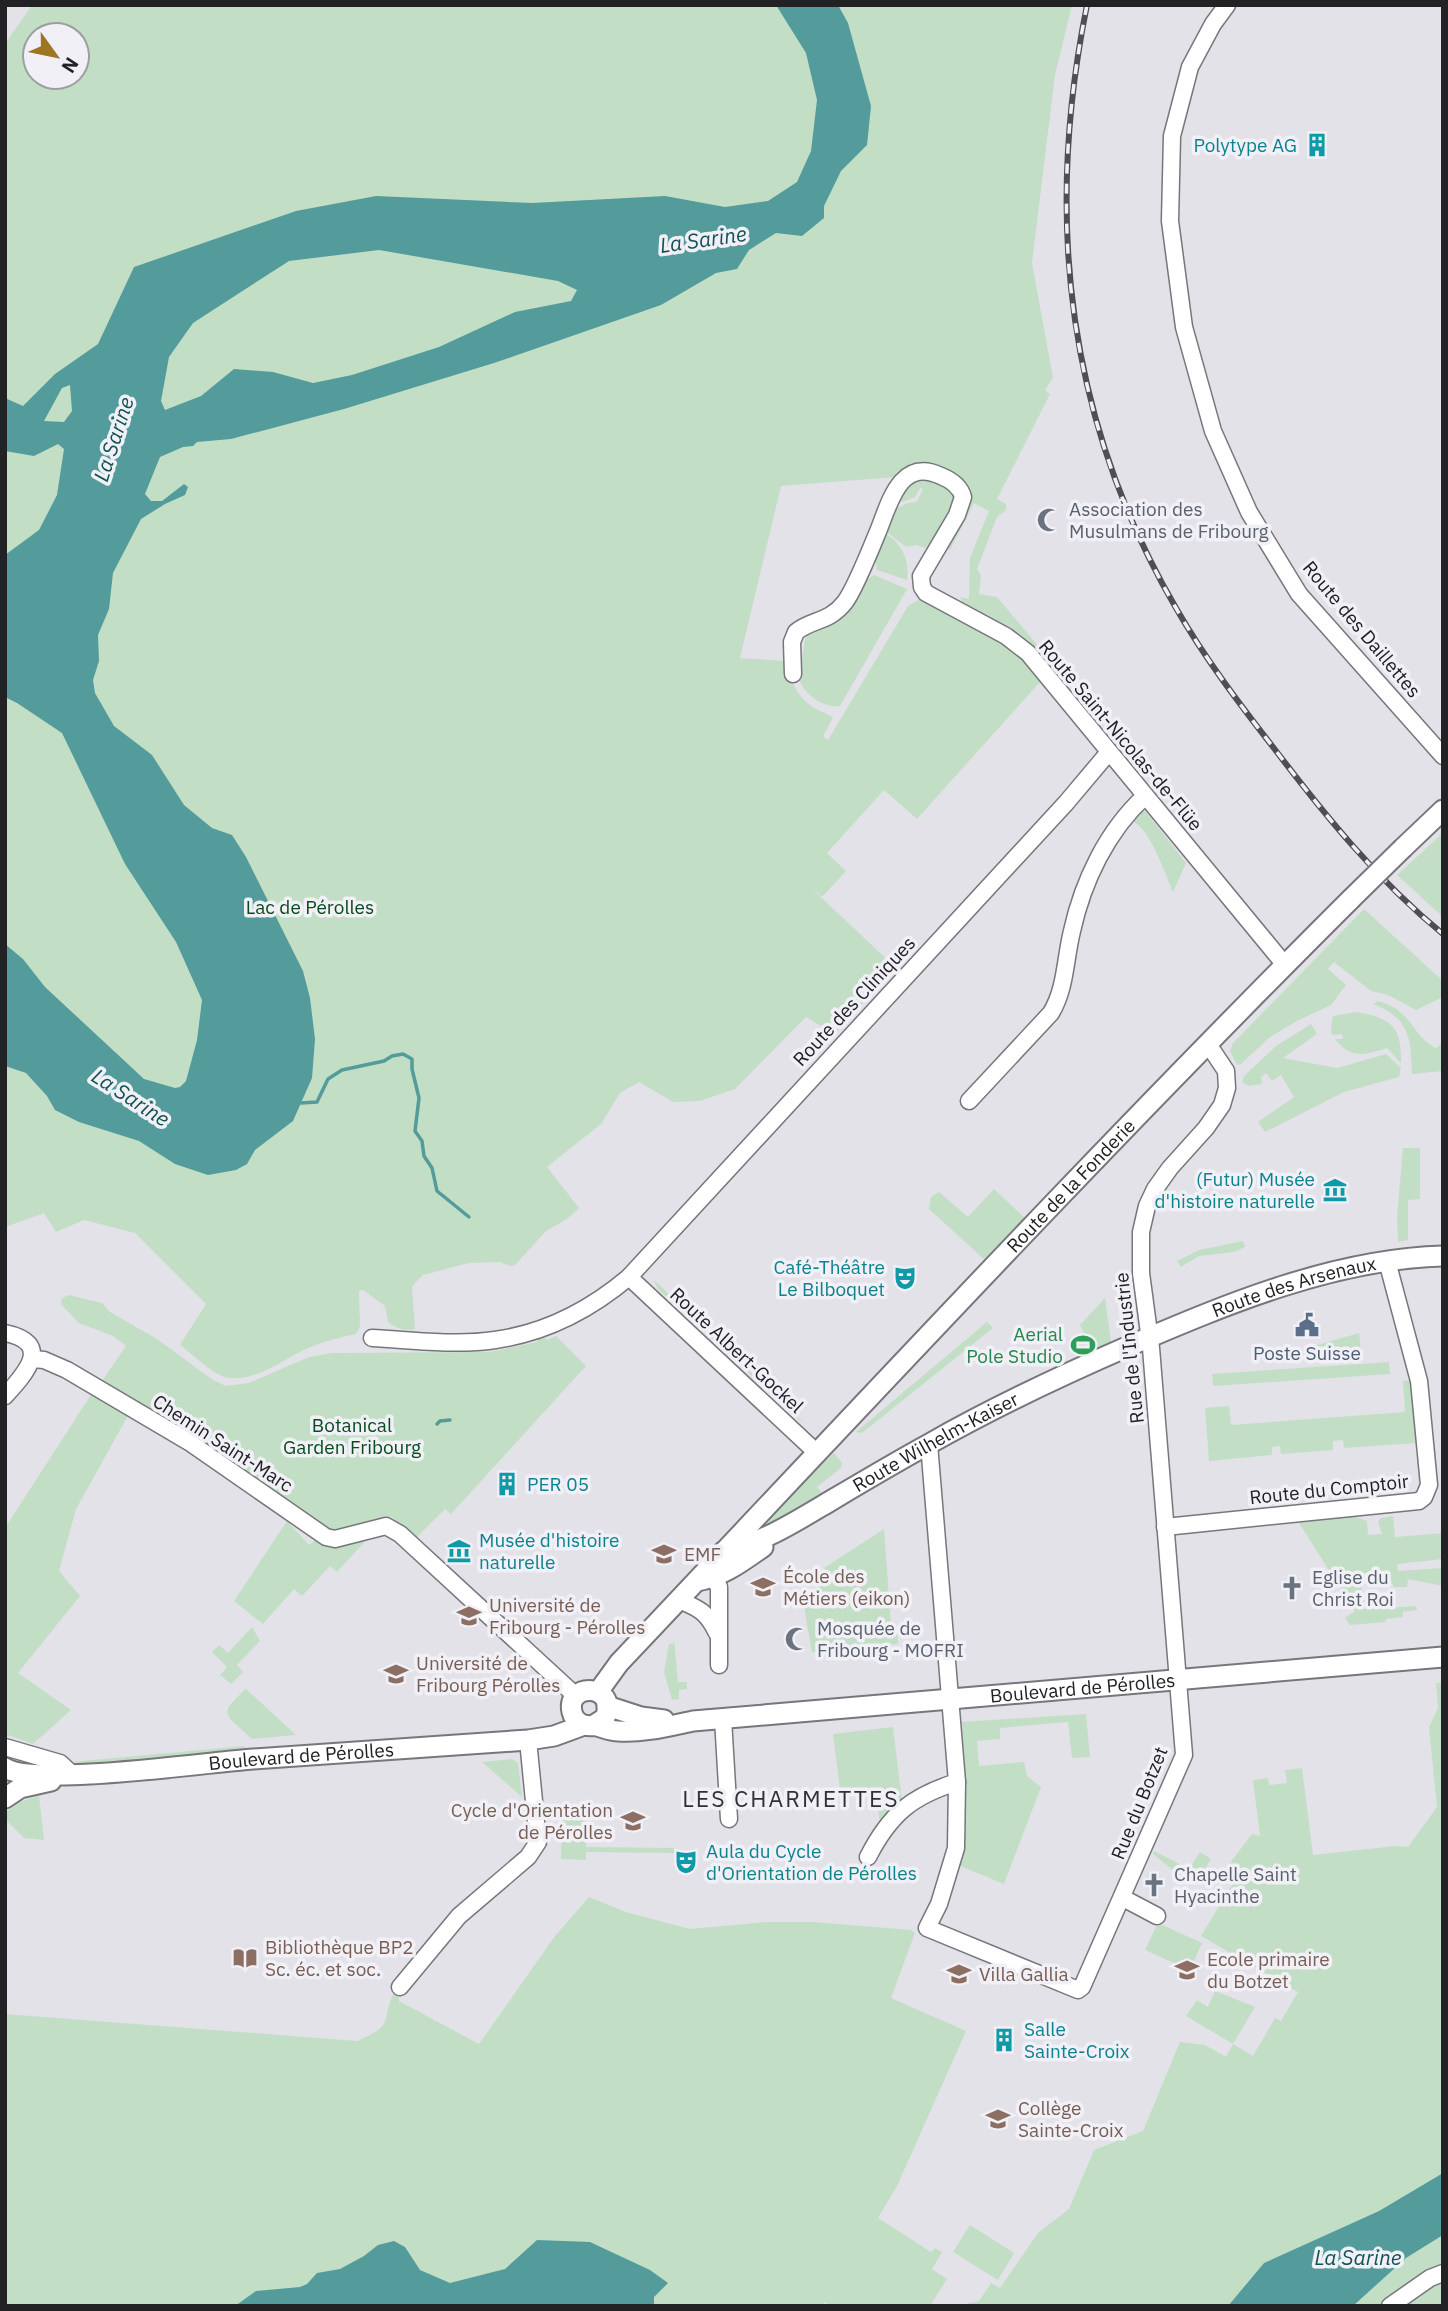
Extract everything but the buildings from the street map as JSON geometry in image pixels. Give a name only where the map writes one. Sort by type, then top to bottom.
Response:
[{"type":"main road","name":"Route de la Fonderie","points":[[706,1576],[722,1553],[1208,1044],[1443,810]]},
{"type":"main road","name":"Route des Arsenaux","points":[[1150,1336],[1291,1284],[1388,1261],[1443,1256]]},
{"type":"main road","name":"Route Wilhelm-Kaiser","points":[[722,1553],[782,1531],[929,1444],[1049,1380],[1150,1336]]},
{"type":"main road","points":[[581,1714],[605,1718],[603,1699],[619,1663],[679,1600],[706,1576],[754,1553],[782,1531]]},
{"type":"main road","name":"Boulevard de Pérolles","points":[[581,1714],[610,1730],[626,1732],[693,1721],[1443,1657]]},
{"type":"main road","name":"Boulevard de Pérolles","points":[[72,1776],[250,1759],[554,1736],[581,1714],[584,1691],[653,1719],[693,1721]]},
{"type":"main road","points":[[7,1769],[72,1776]]},
{"type":"main road","points":[[7,1769],[14,1779],[8,1795]]},
{"type":"main road","points":[[8,1795],[72,1776]]},
{"type":"street","name":"Route des Daillettes","points":[[1227,5],[1213,24],[1190,67],[1171,136],[1170,221],[1184,327],[1213,431],[1249,512],[1299,594],[1443,756]]},
{"type":"street","name":"Route Saint-Nicolas-de-Flüe","points":[[793,674],[792,642],[796,632],[828,618],[846,601],[887,505],[898,486],[909,475],[920,471],[931,472],[958,486],[963,497],[957,515],[921,576],[922,587],[933,598],[991,627],[1027,653],[1285,965]]},
{"type":"street","name":"Route des Cliniques","points":[[372,1338],[492,1341],[530,1333],[592,1304],[629,1277],[1066,803],[1109,752]]},
{"type":"street","points":[[969,1101],[1055,1006],[1063,985],[1066,956],[1080,900],[1106,843],[1122,819],[1145,796]]},
{"type":"street","name":"Rue de l'Industrie","points":[[1178,1680],[1150,1336],[1141,1273],[1141,1232],[1144,1214],[1155,1189],[1222,1105],[1227,1088],[1226,1071],[1221,1059],[1208,1044]]},
{"type":"street","name":"Route du Comptoir","points":[[1165,1527],[1419,1501],[1424,1497],[1429,1485],[1419,1381],[1388,1261]]},
{"type":"street","name":"Route Albert-Gockel","points":[[629,1277],[817,1453]]},
{"type":"street","name":"Chemin Saint-Marc","points":[[5,1333],[21,1338],[27,1344],[33,1359],[44,1360],[67,1370],[189,1442],[326,1537],[335,1539],[382,1526],[386,1526],[384,1535],[401,1534],[458,1585],[581,1714]]},
{"type":"street","points":[[5,1396],[27,1371],[33,1359]]},
{"type":"street","points":[[868,1857],[881,1832],[895,1816],[919,1797],[957,1782],[929,1444]]},
{"type":"street","points":[[706,1576],[719,1587],[719,1665]]},
{"type":"street","points":[[679,1600],[700,1609],[710,1618],[718,1633]]},
{"type":"street","name":"Rue du Botzet","points":[[957,1782],[956,1848],[939,1904],[927,1927],[1073,1990],[1082,1987],[1184,1755],[1178,1680]]},
{"type":"street","points":[[723,1719],[729,1819]]},
{"type":"street","points":[[400,1987],[459,1916],[528,1857],[538,1842],[528,1740]]},
{"type":"street","points":[[5,1747],[60,1763],[72,1776]]},
{"type":"street","points":[[1123,1898],[1157,1916]]},
{"type":"street","points":[[1390,2306],[1430,2278],[1443,2273]]},
{"type":"green space","name":"Lac de Pérolles","points":[[32,5],[1072,5],[1055,75],[1032,263],[1053,378],[1045,390],[1050,394],[997,499],[1006,504],[1006,510],[997,517],[977,569],[981,575],[979,594],[997,597],[1039,647],[1039,651],[1009,626],[1004,628],[963,604],[960,597],[969,599],[970,558],[989,511],[974,503],[950,550],[943,545],[966,501],[955,477],[896,477],[781,486],[740,658],[787,661],[792,681],[802,698],[833,718],[823,736],[828,740],[908,606],[920,599],[988,632],[1023,657],[1043,683],[1039,683],[917,819],[884,790],[827,853],[846,871],[822,897],[808,885],[895,967],[835,1034],[806,1017],[735,1089],[700,1101],[673,1102],[639,1082],[620,1093],[601,1124],[547,1167],[579,1208],[567,1219],[546,1231],[515,1265],[500,1262],[469,1263],[423,1275],[412,1286],[415,1329],[412,1330],[398,1328],[388,1322],[385,1306],[363,1290],[359,1291],[360,1326],[356,1334],[316,1345],[249,1376],[229,1378],[210,1369],[180,1345],[206,1304],[135,1233],[84,1220],[56,1232],[44,1213],[5,1227],[5,44]]},
{"type":"green space","points":[[918,477],[951,486],[957,503],[931,550],[916,545],[906,547],[883,529],[889,512],[917,502],[923,489],[920,488],[915,497],[902,502],[897,496]]},
{"type":"green space","points":[[882,531],[894,540],[903,552],[908,572],[907,580],[877,570],[875,556]]},
{"type":"green space","points":[[874,575],[907,589],[840,706],[824,704],[804,689],[797,674],[796,666],[801,663],[806,635],[819,631],[838,615],[844,616],[857,587]]},
{"type":"green space","points":[[1142,810],[1186,863],[1173,892],[1150,839],[1136,823],[1128,819]]},
{"type":"green space","points":[[1443,833],[1443,917],[1397,875]]},
{"type":"green space","points":[[1364,909],[1443,981],[1443,997],[1416,1010],[1388,995],[1371,991],[1334,962],[1328,969],[1346,985],[1331,1005],[1270,1037],[1237,1065],[1230,1051],[1233,1043]]},
{"type":"green space","points":[[1378,1001],[1398,1010],[1420,1036],[1435,1048],[1443,1044],[1443,1071],[1412,1074],[1411,1050],[1406,1031],[1395,1016],[1373,1004]]},
{"type":"green space","points":[[1356,1012],[1378,1017],[1392,1026],[1399,1040],[1401,1063],[1387,1048],[1359,1054],[1341,1046],[1335,1039],[1343,1039],[1342,1034],[1332,1035],[1333,1016]]},
{"type":"green space","points":[[1311,1024],[1317,1034],[1283,1058],[1337,1068],[1386,1054],[1401,1068],[1399,1077],[1344,1092],[1265,1132],[1258,1122],[1294,1097],[1281,1075],[1272,1081],[1266,1073],[1261,1077],[1262,1084],[1248,1086],[1242,1082],[1244,1076],[1276,1046]]},
{"type":"green space","points":[[1403,1148],[1420,1148],[1420,1199],[1408,1200],[1408,1240],[1398,1242],[1397,1217]]},
{"type":"green space","points":[[994,1189],[1026,1219],[986,1261],[929,1209],[931,1197],[939,1192],[968,1217]]},
{"type":"green space","points":[[1243,1241],[1245,1247],[1234,1252],[1199,1256],[1181,1267],[1177,1261],[1199,1250]]},
{"type":"green space","points":[[653,1279],[803,1422],[803,1423],[658,1289]]},
{"type":"green space","name":"Botanical Garden Fribourg","points":[[69,1295],[102,1303],[110,1312],[157,1339],[213,1380],[226,1386],[249,1383],[309,1357],[332,1353],[489,1352],[537,1342],[541,1334],[547,1340],[556,1336],[586,1366],[451,1514],[445,1509],[416,1538],[390,1516],[360,1530],[326,1531],[204,1445],[102,1381],[126,1346],[113,1336],[79,1323],[61,1304],[62,1298]]},
{"type":"green space","points":[[1105,1298],[1111,1342],[1093,1350],[1080,1325]]},
{"type":"green space","points":[[987,1322],[993,1328],[862,1433],[856,1432]]},
{"type":"green space","points":[[1359,1333],[1361,1353],[1291,1360],[1290,1353]]},
{"type":"green space","points":[[1389,1362],[1390,1374],[1213,1386],[1212,1374]]},
{"type":"green space","points":[[1412,1380],[1416,1443],[1344,1448],[1343,1440],[1333,1441],[1333,1450],[1281,1454],[1280,1446],[1272,1447],[1272,1455],[1209,1461],[1205,1408],[1229,1406],[1231,1425],[1405,1412],[1403,1381]]},
{"type":"green space","points":[[94,1390],[130,1412],[76,1509],[59,1571],[80,1596],[18,1673],[71,1710],[33,1744],[5,1734],[5,1528]]},
{"type":"green space","points":[[834,1453],[842,1463],[841,1468],[817,1487],[823,1494],[752,1538],[750,1536],[806,1477]]},
{"type":"green space","points":[[1353,1516],[1367,1521],[1368,1535],[1382,1534],[1378,1522],[1381,1518],[1393,1516],[1395,1537],[1443,1533],[1443,1559],[1397,1564],[1398,1571],[1443,1568],[1443,1586],[1408,1579],[1407,1587],[1394,1587],[1389,1576],[1359,1572],[1363,1601],[1388,1599],[1389,1608],[1416,1606],[1417,1610],[1403,1612],[1403,1617],[1386,1619],[1386,1622],[1350,1625],[1345,1618],[1355,1611],[1299,1523]]},
{"type":"green space","points":[[287,1521],[309,1545],[319,1537],[370,1536],[337,1572],[330,1566],[302,1596],[294,1589],[263,1624],[234,1601]]},
{"type":"green space","points":[[884,1529],[891,1625],[897,1625],[898,1644],[812,1652],[803,1601],[827,1580],[824,1568]]},
{"type":"green space","points":[[252,1627],[260,1641],[237,1665],[243,1672],[231,1684],[220,1675],[227,1667],[212,1652],[219,1645],[228,1653]]},
{"type":"green space","points":[[674,1639],[678,1682],[687,1682],[687,1689],[679,1690],[679,1699],[672,1700],[664,1672],[669,1644],[673,1644]]},
{"type":"green space","points":[[1436,1683],[1443,1683],[1443,2173],[1379,2211],[1264,2263],[1228,2306],[955,2306],[979,2301],[991,2283],[1000,2288],[1038,2233],[1069,2209],[1094,2150],[1143,2131],[1180,2042],[1205,2045],[1226,2057],[1233,2044],[1253,2056],[1275,2018],[1281,2021],[1298,1992],[1201,1936],[1238,1875],[1227,1867],[1252,1834],[1260,1836],[1253,1780],[1268,1778],[1269,1785],[1287,1783],[1285,1770],[1302,1768],[1313,1855],[1408,1847],[1437,1807],[1429,1727],[1438,1708]]},
{"type":"green space","points":[[246,1688],[296,1735],[252,1739],[230,1719],[227,1712],[229,1706]]},
{"type":"green space","points":[[1086,1714],[1090,1757],[1072,1758],[1068,1722],[1000,1728],[1000,1739],[977,1741],[979,1766],[1024,1762],[1027,1776],[1041,1787],[1004,1884],[958,1865],[966,1811],[960,1722]]},
{"type":"green space","points":[[893,1727],[903,1809],[881,1832],[876,1793],[841,1797],[833,1734]]},
{"type":"green space","points":[[244,1746],[243,1750],[94,1765],[71,1762]]},
{"type":"green space","points":[[512,1759],[518,1763],[522,1797],[482,1762]]},
{"type":"green space","points":[[39,1796],[44,1840],[24,1838],[5,1819],[5,1813],[18,1802]]},
{"type":"green space","points":[[562,1815],[586,1815],[586,1847],[674,1848],[674,1853],[586,1852],[586,1860],[561,1859]]},
{"type":"green space","points":[[1154,1851],[1189,1869],[1200,1852],[1211,1859],[1199,1880],[1185,1880],[1153,1854]]},
{"type":"green space","points":[[589,1897],[626,1912],[690,1929],[768,1922],[814,1922],[911,1930],[915,1933],[891,1998],[966,2031],[897,2186],[878,2218],[931,2252],[935,2248],[942,2252],[932,2269],[947,2279],[930,2306],[831,2306],[824,2302],[822,2306],[5,2306],[5,2014],[357,2041],[383,2025],[395,1990],[399,2001],[479,2044],[555,1936]]},
{"type":"green space","points":[[1158,1923],[1202,1943],[1190,1970],[1145,1950]]},
{"type":"green space","points":[[1215,1991],[1255,2007],[1233,2044],[1186,2016],[1197,2000],[1208,2007]]},
{"type":"green space","points":[[970,2225],[1014,2253],[998,2280],[953,2252]]},
{"type":"green space","points":[[1443,2235],[1443,2270],[1383,2306],[1353,2306],[1406,2258]]},
{"type":"green space","points":[[1443,2281],[1443,2306],[1400,2306],[1405,2302]]},
{"type":"water","points":[[776,5],[838,5],[848,23],[871,106],[867,145],[841,171],[824,206],[824,218],[802,236],[776,233],[749,250],[737,269],[716,273],[661,305],[494,363],[344,409],[231,439],[197,442],[193,446],[183,447],[160,457],[145,494],[151,501],[162,501],[184,484],[188,487],[185,495],[141,519],[113,573],[109,609],[98,635],[99,661],[93,680],[95,693],[114,726],[152,755],[184,805],[212,828],[232,835],[246,857],[303,971],[310,998],[315,1039],[312,1078],[293,1121],[255,1150],[247,1164],[236,1170],[208,1175],[175,1164],[139,1141],[79,1122],[55,1110],[47,1096],[26,1073],[5,1066],[5,944],[23,959],[45,987],[144,1079],[175,1088],[186,1081],[197,1040],[202,1000],[176,942],[125,864],[62,733],[5,697],[5,555],[39,530],[57,495],[64,449],[58,444],[34,456],[5,451],[5,398],[23,406],[55,374],[98,344],[134,267],[296,211],[376,196],[532,203],[665,196],[725,207],[768,201],[797,182],[811,151],[817,100],[806,53]],"holes":[[[379,250],[558,281],[577,290],[571,301],[515,312],[439,347],[352,375],[313,383],[273,372],[234,369],[201,396],[165,410],[161,401],[169,357],[193,323],[289,261]],[[70,385],[72,411],[64,422],[44,421],[62,388]]]},
{"type":"water","name":"La Sarine","points":[[1443,2173],[1443,2235],[1406,2258],[1353,2306],[1228,2306],[1264,2263],[1379,2211]]},
{"type":"water","points":[[537,2240],[590,2242],[650,2270],[668,2283],[654,2297],[654,2306],[235,2306],[256,2291],[300,2287],[307,2284],[317,2273],[340,2269],[378,2245],[394,2241],[405,2247],[420,2270],[450,2283],[505,2269]]},
{"type":"waterway","points":[[301,1103],[317,1102],[328,1079],[342,1070],[403,1054],[412,1059],[419,1098],[415,1131],[422,1141],[424,1156],[432,1168],[437,1191],[469,1217]]},
{"type":"waterway","points":[[437,1424],[450,1420]]},
{"type":"railway","points":[[1087,5],[1074,84],[1067,162],[1067,239],[1074,315],[1088,390],[1110,464],[1139,537],[1176,608],[1222,679],[1292,772],[1352,845],[1396,891],[1443,934]]},
{"type":"place","name":"Polytype AG","points":[[1317,145]]},
{"type":"place","name":"Association des Musulmans de Fribourg","points":[[1049,520]]},
{"type":"place","name":"(Futur) Musée d'histoire naturelle","points":[[1335,1190]]},
{"type":"place","name":"Café-Théâtre Le Bilboquet","points":[[905,1278]]},
{"type":"place","name":"Poste Suisse","points":[[1307,1325]]},
{"type":"place","name":"Aerial Pole Studio","points":[[1083,1345]]},
{"type":"place","name":"PER 05","points":[[507,1484]]},
{"type":"place","name":"Musée d'histoire naturelle","points":[[459,1551]]},
{"type":"place","name":"EMF","points":[[664,1554]]},
{"type":"place","name":"École des Métiers (eikon)","points":[[763,1587]]},
{"type":"place","name":"Eglise du Christ Roi","points":[[1292,1588]]},
{"type":"place","name":"Université de Fribourg - Pérolles","points":[[469,1616]]},
{"type":"place","name":"Mosquée de Fribourg - MOFRI","points":[[797,1639]]},
{"type":"place","name":"Université de Fribourg Pérolles","points":[[396,1674]]},
{"type":"place","name":"Cycle d'Orientation de Pérolles","points":[[633,1821]]},
{"type":"place","name":"Aula du Cycle d'Orientation de Pérolles","points":[[686,1862]]},
{"type":"place","name":"Chapelle Saint Hyacinthe","points":[[1154,1885]]},
{"type":"place","name":"Bibliothèque BP2 Sc. éc. et soc.","points":[[245,1958]]},
{"type":"place","name":"Ecole primaire du Botzet","points":[[1187,1970]]},
{"type":"place","name":"Villa Gallia","points":[[959,1974]]},
{"type":"place","name":"Salle Sainte-Croix","points":[[1004,2040]]},
{"type":"place","name":"Collège Sainte-Croix","points":[[998,2119]]},
{"type":"district","name":"LES CHARMETTES","points":[[791,1798]]}]
